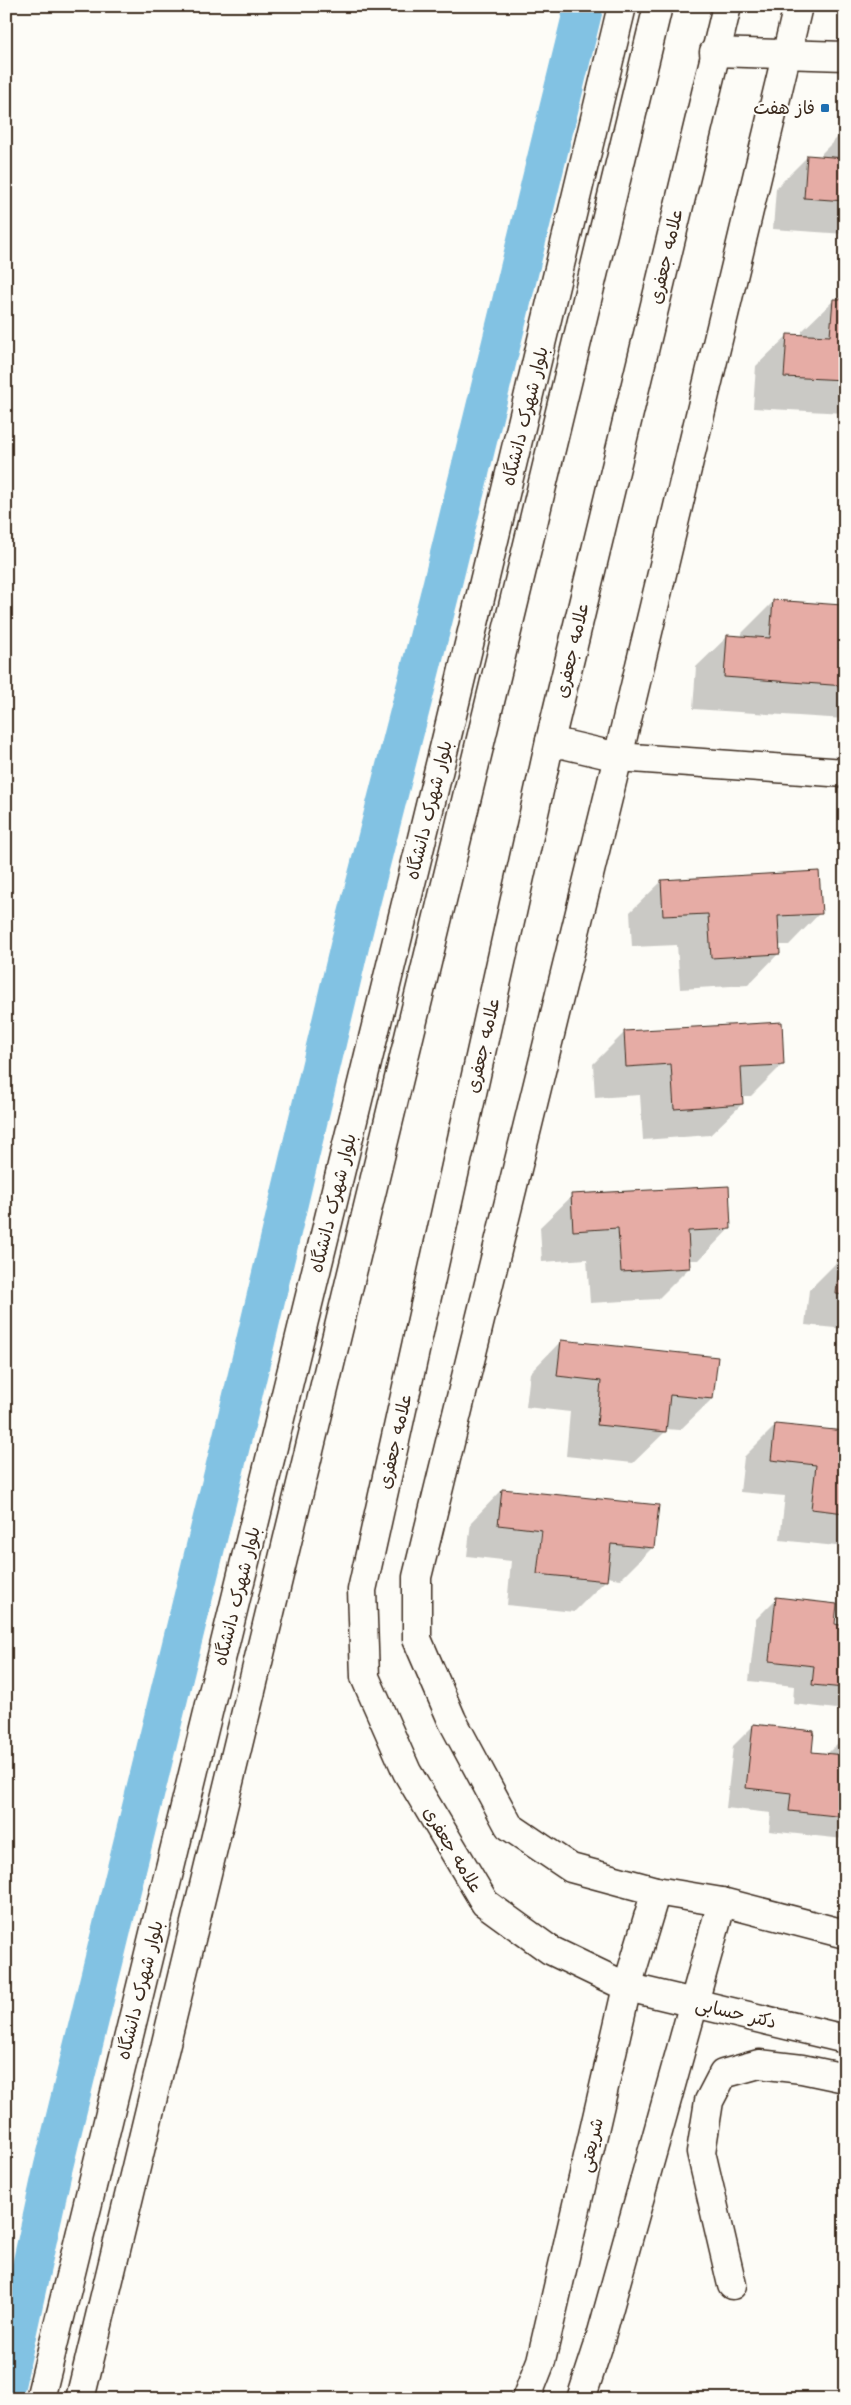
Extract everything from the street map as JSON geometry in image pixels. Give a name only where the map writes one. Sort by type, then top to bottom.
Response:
[{"type":"street","name":"بلوار شهرک دانشگاه","points":[[40,2399],[450,726],[622,6]]},
{"type":"street","name":"بلوار شهرک دانشگاه","points":[[80,2399],[658,6]]},
{"type":"street","name":"علامه جعفری","points":[[627,1987],[550,1950],[485,1903],[408,1772],[365,1676],[362,1590],[550,741],[714,52],[727,6]]},
{"type":"street","points":[[798,6],[618,757],[417,1577],[417,1639],[452,1720],[510,1826],[571,1868],[656,1891],[722,1902],[845,1934]]},
{"type":"street","points":[[714,52],[845,56]]},
{"type":"street","points":[[550,741],[618,757],[845,773]]},
{"type":"street","name":"شریعتی","points":[[526,2399],[541,2361],[627,1987],[656,1891]]},
{"type":"street","points":[[581,2399],[598,2347],[722,1902]]},
{"type":"street","name":"دکتر حسابی","points":[[627,1987],[845,2039]]},
{"type":"street","points":[[732,2285],[701,2152],[709,2101],[723,2074],[758,2064],[802,2069],[845,2078]]},
{"type":"building","points":[[807,155],[845,158],[845,201],[804,198]]},
{"type":"building","points":[[833,299],[845,299],[845,380],[784,377],[787,334],[830,336]]},
{"type":"building","points":[[773,600],[842,605],[839,649],[845,649],[845,686],[724,677],[727,635],[770,638]]},
{"type":"building","points":[[819,871],[822,914],[778,916],[780,954],[711,958],[708,914],[663,916],[661,880]]},
{"type":"building","points":[[782,1022],[784,1065],[741,1067],[743,1104],[674,1109],[671,1064],[626,1067],[624,1031]]},
{"type":"building","points":[[729,1186],[731,1229],[688,1231],[690,1268],[621,1272],[618,1228],[573,1231],[571,1194]]},
{"type":"building","points":[[840,1258],[845,1258],[845,1295],[836,1294]]},
{"type":"building","points":[[561,1340],[718,1357],[713,1399],[670,1395],[666,1432],[597,1425],[601,1381],[557,1376]]},
{"type":"building","points":[[775,1424],[845,1431],[845,1513],[811,1509],[816,1465],[771,1460]]},
{"type":"building","points":[[502,1489],[659,1505],[654,1548],[611,1544],[607,1581],[537,1574],[542,1530],[498,1525]]},
{"type":"building","points":[[776,1597],[837,1604],[835,1624],[845,1626],[845,1688],[812,1685],[814,1666],[769,1661]]},
{"type":"building","points":[[753,1724],[814,1731],[812,1752],[844,1755],[845,1750],[845,1817],[789,1811],[791,1793],[746,1788]]},
{"type":"waterway","points":[[6,2383],[53,2168],[243,1394],[350,944],[442,585],[584,6]]},
{"type":"place","name":"فاز هفت","points":[[825,108]]}]
